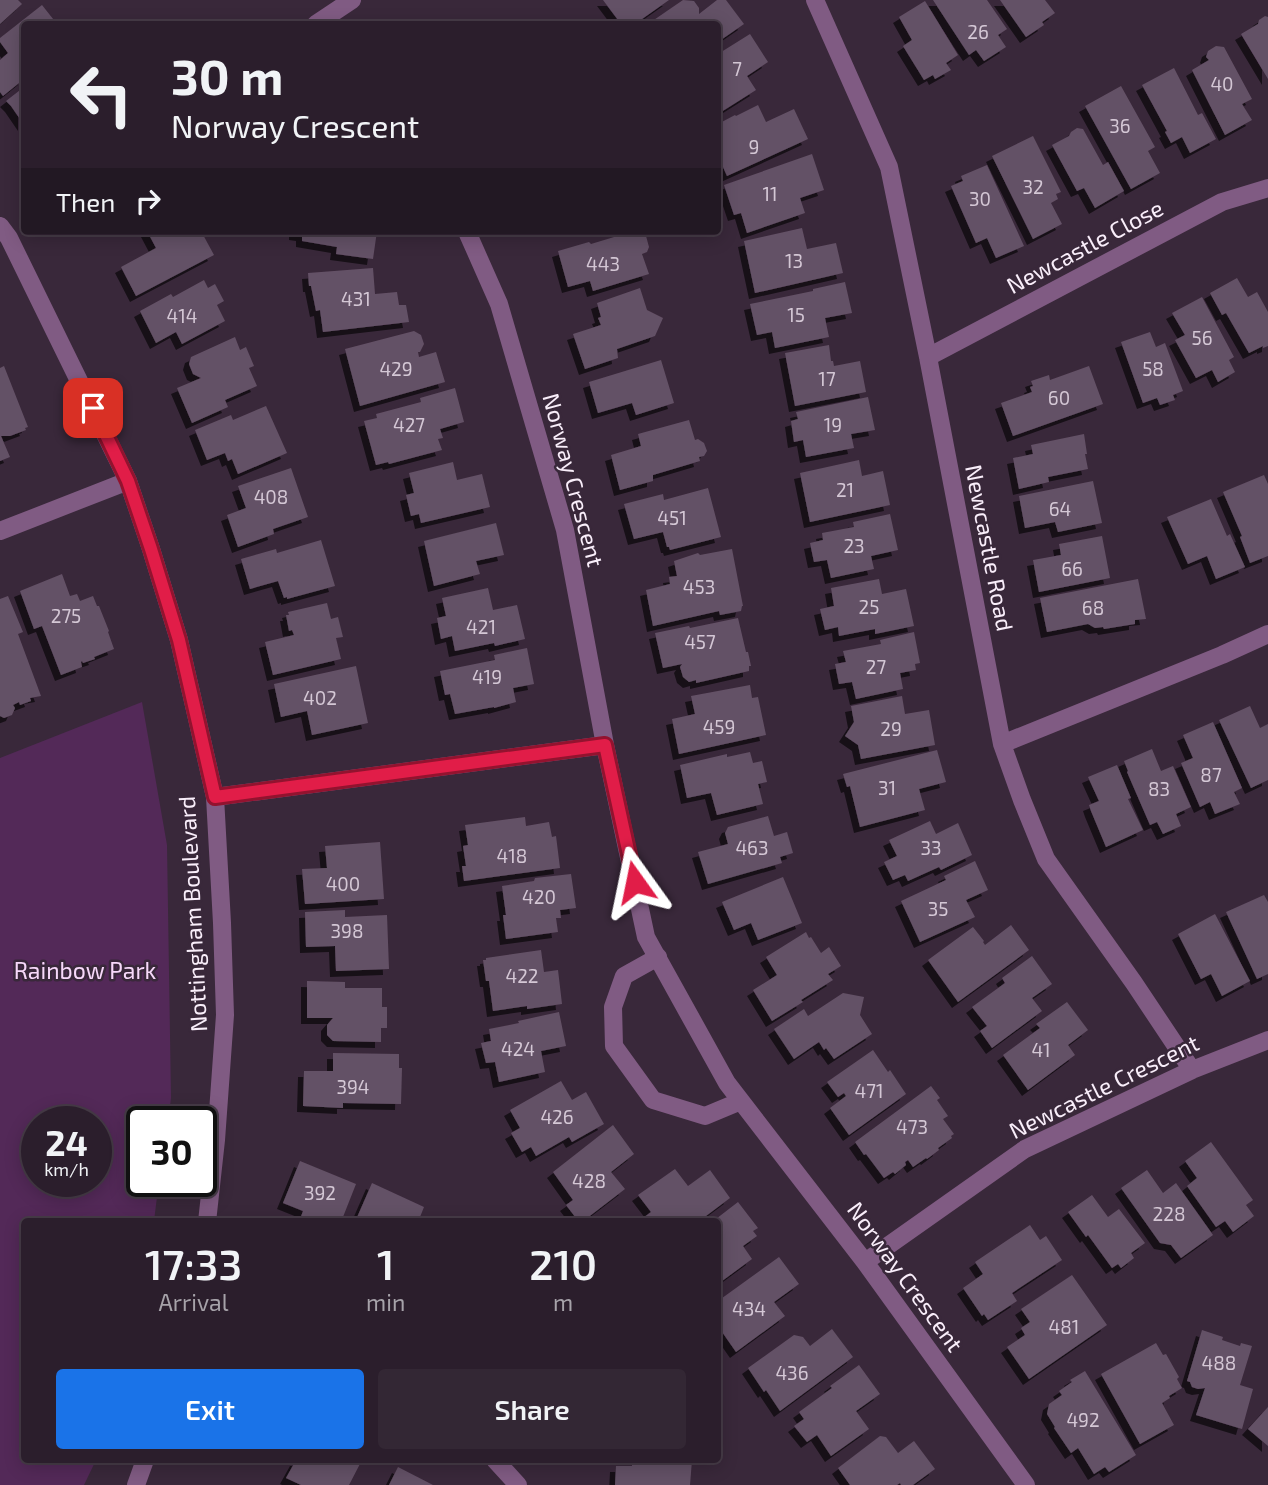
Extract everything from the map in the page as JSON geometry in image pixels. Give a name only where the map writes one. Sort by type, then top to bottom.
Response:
[{"type":"street","points":[[320,21],[352,0]]},
{"type":"street","name":"Newcastle Road","points":[[815,0],[889,167],[1002,744],[1021,800],[1046,859],[1192,1070]]},
{"type":"street","name":"Newcastle Close","points":[[928,357],[1222,202],[1268,188]]},
{"type":"street","name":"Nottingham Boulevard","points":[[5,232],[128,481],[179,640],[215,797],[225,1015],[207,1218]]},
{"type":"street","name":"Norway Crescent","points":[[468,235],[499,304],[565,530],[605,745],[646,937],[727,1083],[865,1262],[1026,1485]]},
{"type":"street","points":[[0,531],[128,481]]},
{"type":"street","points":[[1002,744],[1268,634]]},
{"type":"street","points":[[215,797],[605,745]]},
{"type":"street","points":[[657,957],[624,976],[613,1007],[614,1046],[653,1100],[705,1116],[741,1101]]},
{"type":"street","name":"Newcastle Crescent","points":[[865,1262],[1026,1149],[1192,1070],[1268,1040]]},
{"type":"street","points":[[136,1485],[144,1463]]},
{"type":"street","points":[[498,1463],[518,1485]]},
{"type":"green space","name":"Rainbow Park","points":[[142,702],[167,845],[171,1098],[170,1106],[126,1106],[126,1197],[157,1197],[154,1218],[21,1218],[21,1463],[95,1463],[84,1485],[0,1485],[0,758]]},
{"type":"building","points":[[0,0],[18,0],[22,4],[0,24]]},
{"type":"building","points":[[603,0],[669,0],[639,21],[619,21]]},
{"type":"building","points":[[683,0],[694,1],[699,8],[699,14],[717,0],[726,0],[744,24],[721,40],[721,21],[652,21]]},
{"type":"building","points":[[933,0],[987,0],[1007,29],[998,35],[1006,47],[984,61],[976,50],[969,55]]},
{"type":"building","points":[[1000,0],[1045,0],[1055,13],[1042,22],[1044,25],[1026,37]]},
{"type":"building","points":[[925,1],[958,55],[946,63],[951,70],[935,79],[933,75],[924,80],[903,46],[912,40],[899,17]]},
{"type":"building","points":[[42,5],[55,21],[22,21]]},
{"type":"building","points":[[1265,16],[1268,17],[1268,79],[1241,34],[1258,24]]},
{"type":"building","points":[[21,22],[21,81],[3,96],[0,92],[0,60],[8,53],[0,38]]},
{"type":"building","points":[[750,34],[768,62],[747,76],[756,90],[721,112],[721,52]]},
{"type":"building","points":[[1216,46],[1224,47],[1252,99],[1242,104],[1252,120],[1225,135],[1192,70],[1209,60],[1206,57],[1208,51]]},
{"type":"building","points":[[1174,68],[1198,115],[1202,113],[1216,139],[1190,153],[1182,137],[1171,143],[1142,85]]},
{"type":"building","points":[[1121,86],[1155,147],[1148,151],[1160,173],[1131,189],[1085,106]]},
{"type":"building","points":[[21,89],[21,121],[11,106],[6,101]]},
{"type":"building","points":[[758,105],[766,122],[794,109],[808,139],[727,176],[721,163],[721,122]]},
{"type":"building","points":[[1077,128],[1083,129],[1103,165],[1108,162],[1124,191],[1095,208],[1084,188],[1077,191],[1052,145],[1069,136]]},
{"type":"building","points":[[1033,136],[1061,192],[1056,194],[1058,199],[1051,203],[1062,224],[1033,239],[992,156]]},
{"type":"building","points":[[812,154],[824,190],[800,198],[805,213],[747,233],[741,213],[734,215],[724,185]]},
{"type":"building","points":[[987,165],[1024,246],[996,258],[987,238],[976,243],[951,186],[963,181],[961,176]]},
{"type":"building","points":[[802,228],[807,249],[836,243],[843,273],[755,293],[744,241]]},
{"type":"building","points":[[149,235],[203,235],[214,255],[136,296],[121,267],[156,248]]},
{"type":"building","points":[[302,235],[376,235],[373,259],[336,254],[337,247],[302,241]]},
{"type":"building","points":[[621,235],[646,236],[649,247],[647,252],[642,254],[649,274],[593,291],[590,281],[568,287],[558,251],[589,242],[591,244]]},
{"type":"building","points":[[373,268],[375,294],[397,292],[399,305],[406,305],[409,322],[323,332],[320,310],[316,311],[308,273]]},
{"type":"building","points":[[1237,278],[1248,297],[1257,292],[1268,312],[1268,346],[1249,353],[1226,313],[1222,315],[1210,293]]},
{"type":"building","points":[[204,280],[208,288],[215,284],[224,301],[217,305],[225,321],[182,344],[176,332],[156,343],[140,311]]},
{"type":"building","points":[[845,282],[852,313],[825,318],[829,337],[775,348],[772,332],[757,335],[750,304]]},
{"type":"building","points":[[640,288],[647,310],[663,318],[655,336],[617,349],[618,358],[585,369],[573,334],[601,325],[597,303]]},
{"type":"building","points":[[1202,297],[1234,357],[1229,360],[1235,372],[1218,382],[1212,370],[1196,378],[1175,340],[1185,335],[1172,313]]},
{"type":"building","points":[[414,331],[421,335],[424,344],[418,352],[419,357],[436,352],[445,382],[360,406],[345,349]]},
{"type":"building","points":[[1150,332],[1156,347],[1165,343],[1183,391],[1173,395],[1175,400],[1160,405],[1157,398],[1143,403],[1121,342]]},
{"type":"building","points":[[235,337],[240,350],[246,347],[254,366],[249,368],[257,386],[225,400],[228,407],[192,423],[177,388],[201,378],[193,374],[189,364],[191,357]]},
{"type":"building","points":[[829,345],[834,366],[860,361],[866,392],[795,406],[785,353]]},
{"type":"building","points":[[661,360],[674,403],[636,415],[632,403],[598,413],[589,382]]},
{"type":"building","points":[[4,366],[28,427],[10,436],[1,436],[10,457],[0,461],[0,368]]},
{"type":"building","points":[[1089,366],[1103,404],[1013,436],[1001,403],[1032,392],[1031,381],[1049,375],[1050,380]]},
{"type":"building","points":[[455,388],[464,422],[440,429],[443,438],[438,439],[442,450],[376,465],[364,421],[377,418],[376,414],[421,402],[420,398]]},
{"type":"building","points":[[868,397],[875,430],[851,434],[854,448],[806,457],[803,440],[794,442],[791,421],[798,419],[796,412]]},
{"type":"building","points":[[266,406],[287,453],[238,474],[232,459],[228,461],[225,453],[207,460],[195,430],[231,415],[233,420]]},
{"type":"building","points":[[689,420],[695,440],[704,443],[707,451],[704,456],[699,457],[700,461],[653,475],[653,481],[620,490],[611,455],[641,446],[638,434]]},
{"type":"building","points":[[1084,434],[1088,469],[1048,477],[1049,482],[1019,489],[1013,458],[1033,454],[1031,445]]},
{"type":"building","points":[[859,460],[862,476],[883,471],[890,505],[810,522],[800,473]]},
{"type":"building","points":[[453,462],[457,480],[482,474],[490,507],[421,523],[419,514],[411,516],[406,495],[414,493],[409,473]]},
{"type":"building","points":[[291,468],[308,517],[273,529],[274,534],[238,547],[227,515],[246,508],[238,486]]},
{"type":"building","points":[[1264,475],[1268,484],[1268,556],[1250,563],[1240,537],[1242,536],[1223,492]]},
{"type":"building","points":[[1093,481],[1102,523],[1058,532],[1055,522],[1025,528],[1019,496]]},
{"type":"building","points":[[708,488],[721,537],[670,550],[663,532],[634,539],[624,504],[663,494],[664,500]]},
{"type":"building","points":[[1211,499],[1227,536],[1230,534],[1245,567],[1216,579],[1207,556],[1188,564],[1167,517]]},
{"type":"building","points":[[890,514],[898,550],[871,556],[874,569],[831,578],[827,560],[814,562],[810,543],[823,540],[822,533],[854,527],[853,522]]},
{"type":"building","points":[[496,523],[504,555],[476,561],[480,574],[434,586],[424,541]]},
{"type":"building","points":[[1102,536],[1110,578],[1039,592],[1033,560],[1061,555],[1059,544]]},
{"type":"building","points":[[321,540],[335,586],[287,599],[284,598],[278,581],[250,589],[241,559],[276,549],[277,553]]},
{"type":"building","points":[[732,549],[743,606],[741,611],[720,615],[719,611],[653,626],[646,590],[670,584],[669,577],[677,576],[674,561],[698,553],[700,555]]},
{"type":"building","points":[[62,574],[70,596],[77,594],[80,601],[93,596],[114,649],[94,657],[95,659],[83,663],[82,661],[82,667],[61,675],[42,626],[34,629],[20,591]]},
{"type":"building","points":[[879,579],[882,594],[906,589],[914,626],[875,634],[875,629],[839,636],[838,627],[825,630],[820,609],[834,606],[831,588]]},
{"type":"building","points":[[1138,579],[1146,619],[1135,620],[1135,624],[1104,629],[1088,624],[1047,632],[1040,598]]},
{"type":"building","points":[[488,588],[493,610],[517,605],[525,639],[455,651],[452,636],[441,639],[437,618],[446,616],[442,598]]},
{"type":"building","points":[[8,596],[23,632],[18,634],[41,696],[30,698],[31,701],[20,705],[19,702],[13,705],[15,708],[12,715],[4,718],[0,716],[0,599]]},
{"type":"building","points":[[327,603],[331,619],[338,617],[343,637],[336,638],[341,659],[273,675],[265,642],[294,635],[292,630],[289,631],[286,615],[289,615],[288,612]]},
{"type":"building","points":[[738,618],[751,666],[749,671],[696,683],[696,680],[689,682],[683,677],[680,667],[682,664],[663,668],[655,633]]},
{"type":"building","points":[[914,632],[920,663],[915,664],[916,670],[900,673],[903,689],[856,699],[852,682],[839,684],[835,664],[846,662],[843,651],[881,644],[880,640]]},
{"type":"building","points":[[527,648],[534,684],[513,688],[516,702],[455,714],[450,694],[445,695],[440,671],[495,660],[494,655]]},
{"type":"building","points":[[356,666],[368,723],[312,735],[307,711],[281,717],[274,684]]},
{"type":"building","points":[[750,685],[752,698],[758,697],[766,735],[679,754],[672,719],[695,714],[691,696]]},
{"type":"building","points":[[902,696],[905,714],[929,710],[935,745],[861,759],[858,745],[845,736],[854,722],[851,706]]},
{"type":"building","points":[[1250,706],[1260,728],[1268,724],[1268,780],[1251,788],[1219,720]]},
{"type":"building","points":[[1213,722],[1242,788],[1234,792],[1240,804],[1215,814],[1210,802],[1200,807],[1181,763],[1193,758],[1183,735]]},
{"type":"building","points":[[1152,749],[1161,771],[1173,766],[1191,807],[1176,814],[1181,826],[1163,834],[1157,822],[1150,825],[1124,761]]},
{"type":"building","points":[[937,750],[946,782],[919,789],[925,810],[860,827],[850,786],[847,787],[843,774]]},
{"type":"building","points":[[750,752],[753,763],[762,761],[767,782],[758,784],[763,804],[717,815],[711,793],[687,798],[680,765],[727,754],[727,757]]},
{"type":"building","points":[[1117,765],[1131,798],[1128,799],[1143,830],[1106,847],[1089,805],[1099,801],[1088,777]]},
{"type":"building","points":[[768,816],[774,836],[787,832],[793,853],[780,857],[782,863],[708,884],[698,852],[728,844],[725,833],[728,827]]},
{"type":"building","points":[[525,817],[526,826],[549,822],[552,837],[556,836],[560,868],[464,881],[462,866],[466,866],[463,846],[468,845],[465,825]]},
{"type":"building","points":[[930,821],[936,834],[958,823],[972,855],[941,870],[939,867],[908,881],[905,875],[893,880],[884,862],[897,856],[889,840]]},
{"type":"building","points":[[380,842],[384,899],[305,904],[302,869],[327,868],[325,846]]},
{"type":"building","points":[[975,861],[988,890],[966,900],[975,917],[920,942],[901,901],[946,880],[944,876]]},
{"type":"building","points":[[571,874],[576,908],[560,910],[561,918],[556,918],[558,932],[506,939],[502,886],[534,881],[535,878]]},
{"type":"building","points":[[783,877],[802,923],[758,940],[751,923],[734,930],[722,902]]},
{"type":"building","points":[[1264,895],[1268,902],[1268,974],[1257,979],[1226,912]]},
{"type":"building","points":[[345,910],[345,917],[387,915],[389,969],[336,971],[335,946],[306,947],[305,912]]},
{"type":"building","points":[[1215,914],[1250,981],[1222,996],[1211,974],[1201,979],[1178,934]]},
{"type":"building","points":[[1011,925],[1029,950],[958,1002],[928,960],[973,927],[985,945]]},
{"type":"building","points":[[806,932],[821,953],[829,947],[841,966],[828,974],[833,980],[772,1021],[753,990],[777,975],[766,957]]},
{"type":"building","points":[[541,950],[544,972],[558,970],[562,1004],[493,1011],[483,960]]},
{"type":"building","points":[[1032,956],[1052,984],[1032,998],[1042,1011],[992,1048],[980,1031],[987,1026],[972,1007],[1005,983],[1002,978]]},
{"type":"building","points":[[307,981],[345,982],[345,988],[382,988],[382,1007],[387,1007],[387,1028],[381,1028],[381,1042],[333,1041],[327,1035],[327,1025],[333,1018],[307,1018]]},
{"type":"building","points":[[843,993],[864,997],[860,1015],[872,1034],[834,1059],[819,1042],[794,1059],[774,1029],[804,1009],[808,1016]]},
{"type":"building","points":[[1067,1002],[1088,1030],[1068,1045],[1075,1055],[1028,1090],[1003,1055],[1040,1028],[1036,1024]]},
{"type":"building","points":[[559,1012],[566,1046],[541,1051],[545,1072],[499,1082],[495,1062],[486,1063],[481,1043],[491,1041],[489,1029]]},
{"type":"building","points":[[873,1050],[906,1094],[849,1135],[830,1108],[846,1096],[844,1093],[838,1097],[827,1082]]},
{"type":"building","points":[[333,1053],[399,1054],[399,1068],[402,1068],[401,1104],[343,1103],[343,1108],[303,1106],[304,1071],[333,1071]]},
{"type":"building","points":[[561,1081],[572,1100],[586,1092],[604,1124],[572,1142],[569,1137],[536,1156],[531,1147],[522,1152],[511,1133],[520,1128],[510,1110]]},
{"type":"building","points":[[931,1086],[948,1116],[943,1119],[954,1134],[952,1138],[927,1159],[913,1167],[908,1160],[895,1174],[893,1172],[884,1178],[855,1142]]},
{"type":"building","points":[[613,1125],[634,1154],[611,1172],[625,1189],[587,1218],[576,1218],[566,1205],[573,1200],[553,1172]]},
{"type":"building","points":[[1211,1142],[1253,1200],[1246,1205],[1254,1216],[1233,1232],[1225,1221],[1216,1227],[1187,1186],[1197,1178],[1185,1161]]},
{"type":"building","points":[[300,1161],[356,1184],[343,1218],[300,1218],[303,1211],[283,1203]]},
{"type":"building","points":[[675,1169],[688,1186],[710,1170],[730,1198],[703,1218],[643,1218],[651,1212],[638,1195]]},
{"type":"building","points":[[1147,1170],[1163,1193],[1176,1183],[1213,1235],[1181,1258],[1171,1245],[1160,1243],[1121,1188]]},
{"type":"building","points":[[372,1183],[424,1207],[420,1218],[357,1218]]},
{"type":"building","points":[[1092,1195],[1108,1217],[1119,1209],[1145,1243],[1131,1253],[1134,1258],[1121,1268],[1118,1264],[1112,1268],[1068,1212]]},
{"type":"building","points":[[738,1202],[758,1228],[753,1231],[757,1236],[743,1246],[752,1259],[721,1282],[721,1218],[717,1218]]},
{"type":"building","points":[[1030,1225],[1040,1240],[1046,1236],[1062,1260],[1012,1293],[1017,1301],[988,1320],[984,1314],[982,1316],[963,1288],[983,1274],[975,1262]]},
{"type":"building","points":[[779,1257],[799,1284],[774,1302],[785,1316],[736,1352],[721,1330],[721,1299]]},
{"type":"building","points":[[1072,1275],[1107,1325],[1029,1379],[1007,1347],[1025,1335],[1021,1328],[1030,1322],[1021,1309]]},
{"type":"building","points":[[832,1329],[853,1357],[780,1411],[748,1368],[794,1335],[803,1337],[810,1346]]},
{"type":"building","points":[[1202,1330],[1240,1346],[1241,1343],[1252,1346],[1240,1385],[1253,1389],[1242,1429],[1196,1415],[1205,1388],[1192,1387],[1187,1381]]},
{"type":"building","points":[[1156,1343],[1163,1355],[1166,1354],[1182,1388],[1162,1403],[1174,1425],[1140,1444],[1101,1374]]},
{"type":"building","points":[[859,1365],[880,1394],[856,1411],[869,1429],[831,1456],[817,1435],[807,1442],[794,1426],[804,1419],[799,1412]]},
{"type":"building","points":[[1085,1371],[1136,1455],[1109,1472],[1105,1467],[1094,1474],[1078,1448],[1071,1453],[1047,1414],[1049,1404],[1062,1395],[1059,1391]]},
{"type":"building","points":[[1268,1407],[1268,1446],[1248,1429]]},
{"type":"building","points":[[880,1436],[886,1437],[898,1453],[914,1441],[935,1469],[913,1485],[850,1485],[838,1468]]},
{"type":"building","points":[[294,1463],[360,1463],[349,1485],[301,1485],[286,1478]]},
{"type":"building","points":[[632,1463],[692,1463],[690,1485],[615,1485],[616,1466],[632,1466]]},
{"type":"building","points":[[398,1467],[433,1485],[389,1485]]},
{"type":"route","points":[[93,408],[128,481],[151,549],[179,640],[215,797],[605,745],[635,882]]}]
